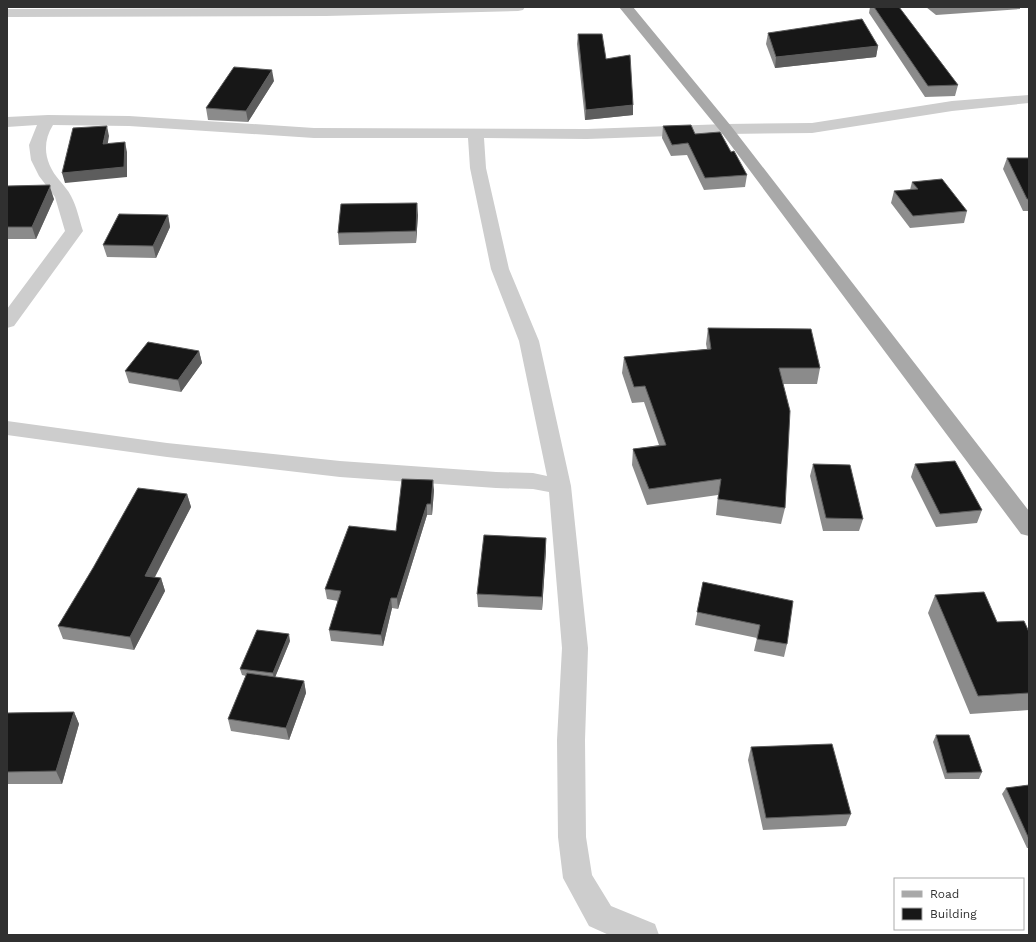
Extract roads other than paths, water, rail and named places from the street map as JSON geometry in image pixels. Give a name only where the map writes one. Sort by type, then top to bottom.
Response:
[{"type":"main road","points":[[626,7],[726,129],[1029,528]]},
{"type":"street","points":[[7,13],[437,11],[518,7]]},
{"type":"street","points":[[7,122],[48,120],[129,121],[314,133],[587,134],[726,129],[812,128],[952,106],[1029,99]]},
{"type":"street","points":[[7,322],[74,231],[61,193],[44,172],[37,155],[37,144],[41,130],[48,120]]},
{"type":"street","points":[[476,134],[478,168],[500,269],[530,341],[560,486],[576,648],[571,740],[572,836],[578,878],[600,916],[644,935]]},
{"type":"street","points":[[7,428],[167,450],[340,469],[496,480],[533,481],[560,486]]}]
